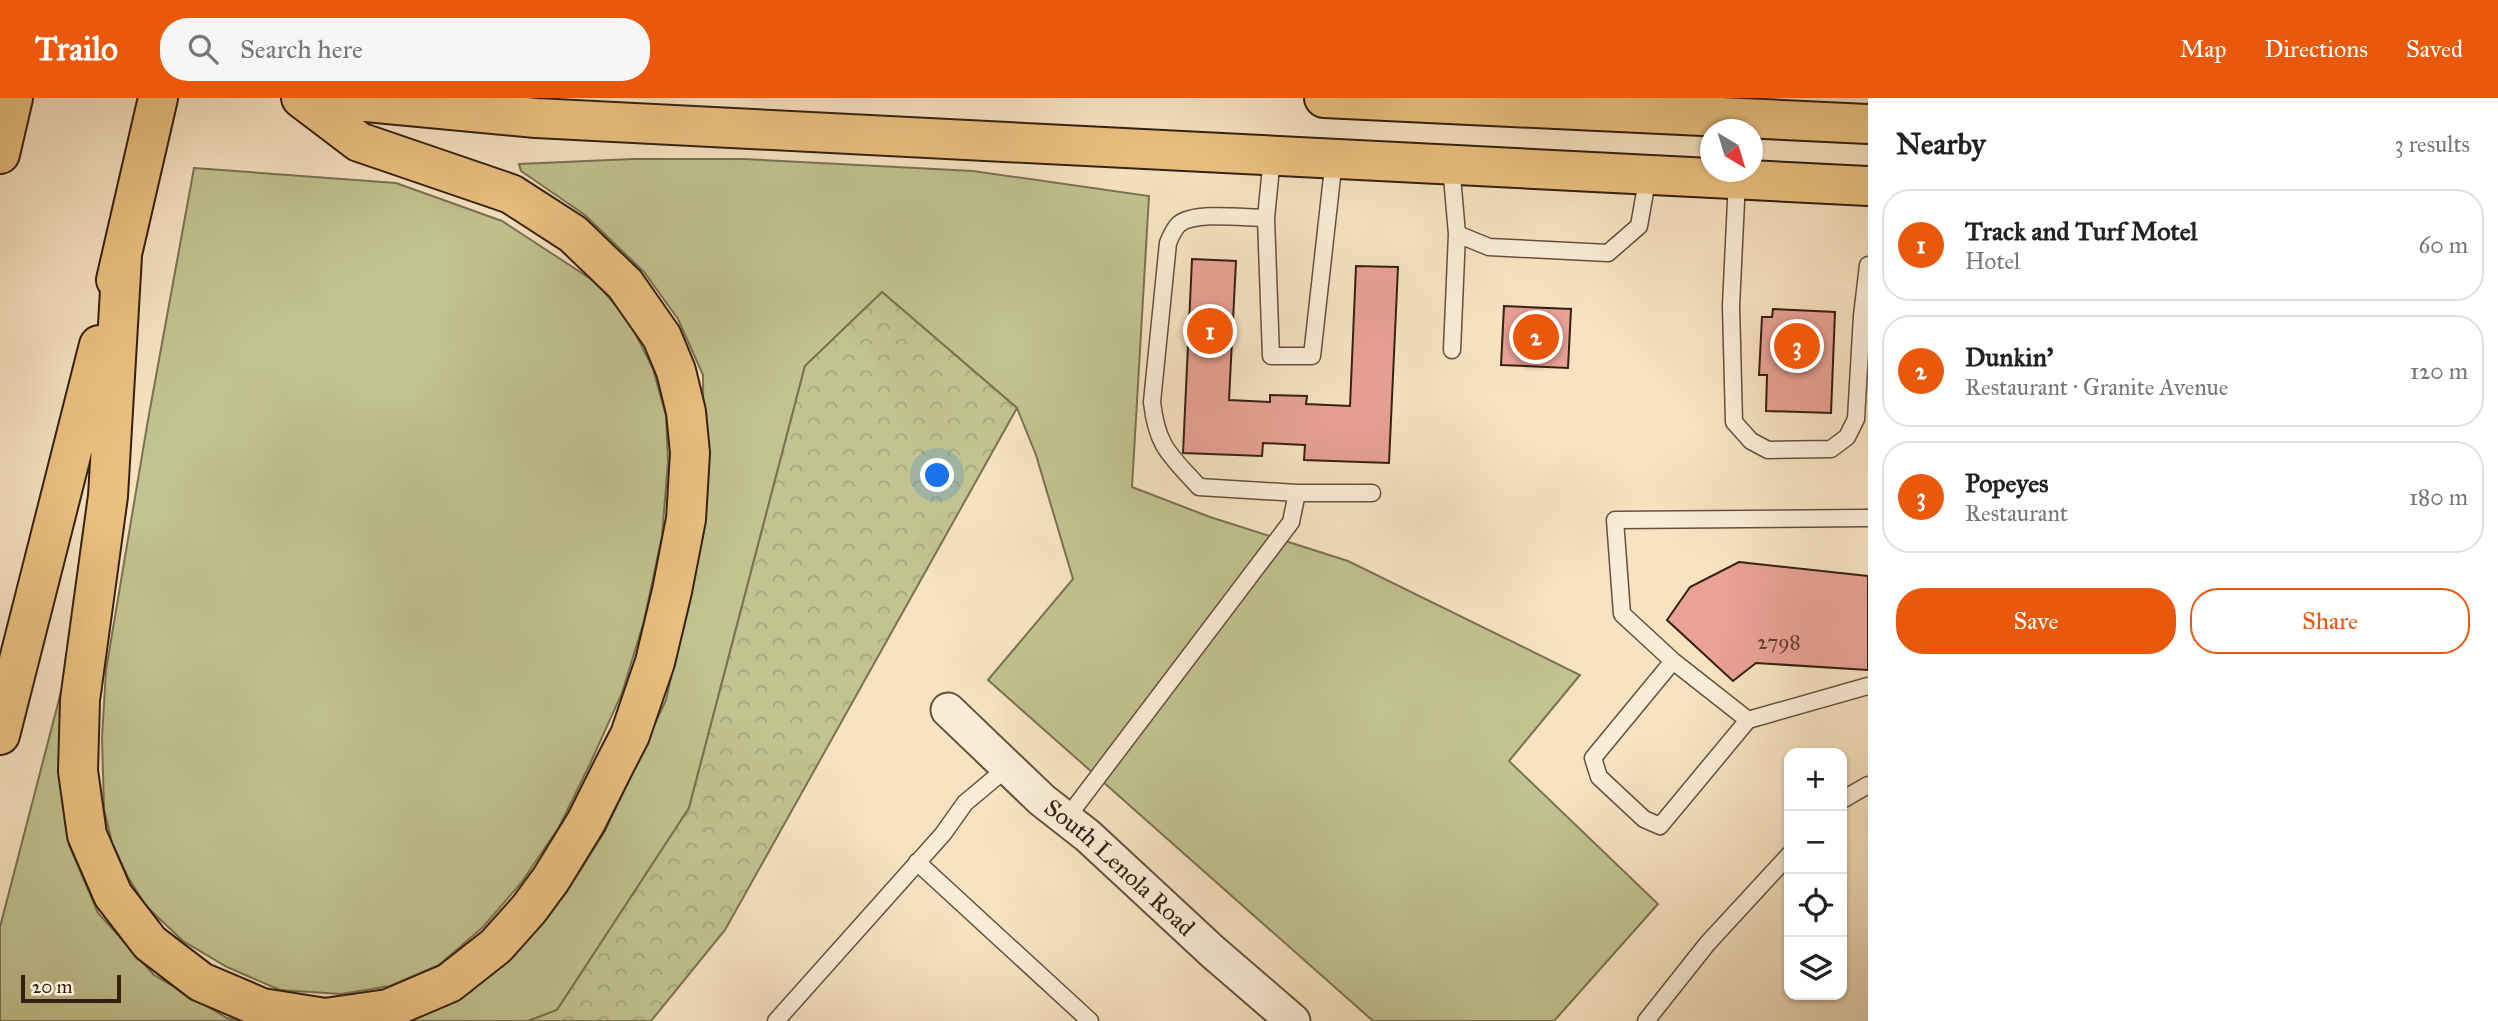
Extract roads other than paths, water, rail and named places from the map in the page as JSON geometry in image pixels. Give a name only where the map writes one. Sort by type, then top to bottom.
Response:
[{"type":"highway","points":[[0,154],[13,98]]},
{"type":"highway","points":[[0,735],[122,256],[158,98]]},
{"type":"highway","points":[[122,256],[108,496],[80,700],[78,771],[86,835],[113,895],[150,943],[201,982],[262,1008],[325,1018],[388,1009],[449,983],[496,946],[529,909],[586,822],[630,735],[655,662],[686,519],[690,453],[686,412],[676,371],[662,337],[625,284],[573,234],[512,194],[359,142],[301,98]]},
{"type":"highway","points":[[324,98],[536,118],[1700,178]]},
{"type":"highway","points":[[1324,98],[1783,110],[1867,122]]},
{"type":"highway","points":[[1763,181],[1868,186]]},
{"type":"street","name":"South Lenola Road","points":[[948,710],[1042,800],[1088,836],[1293,1021]]},
{"type":"lane","points":[[1272,157],[1266,218],[1270,356],[1312,356],[1334,159]]},
{"type":"lane","points":[[1451,165],[1457,234],[1452,350]]},
{"type":"lane","points":[[1457,234],[1489,247],[1608,253],[1639,226],[1648,174]]},
{"type":"lane","points":[[1737,182],[1731,306],[1734,422],[1751,441],[1768,450],[1831,449],[1847,437],[1856,419],[1868,265]]},
{"type":"lane","points":[[1266,218],[1199,217],[1180,223],[1172,233],[1168,243],[1152,402],[1154,420],[1163,447],[1199,487],[1372,494]]},
{"type":"lane","points":[[1066,818],[1291,522],[1297,493]]},
{"type":"lane","points":[[1748,720],[1672,661],[1622,614],[1615,520],[1868,518]]},
{"type":"lane","points":[[1672,661],[1593,758],[1599,777],[1644,819],[1660,825],[1748,720],[1868,686]]},
{"type":"lane","points":[[776,1021],[943,834],[965,803],[1009,767]]},
{"type":"lane","points":[[1847,797],[1868,785]]},
{"type":"lane","points":[[1646,1021],[1707,944],[1784,860]]},
{"type":"lane","points":[[917,862],[1090,1021]]},
{"type":"place","name":"Track and Turf Motel","points":[[1210,331]]},
{"type":"place","name":"Dunkin'","points":[[1536,337]]},
{"type":"place","name":"Popeyes","points":[[1797,346]]}]
